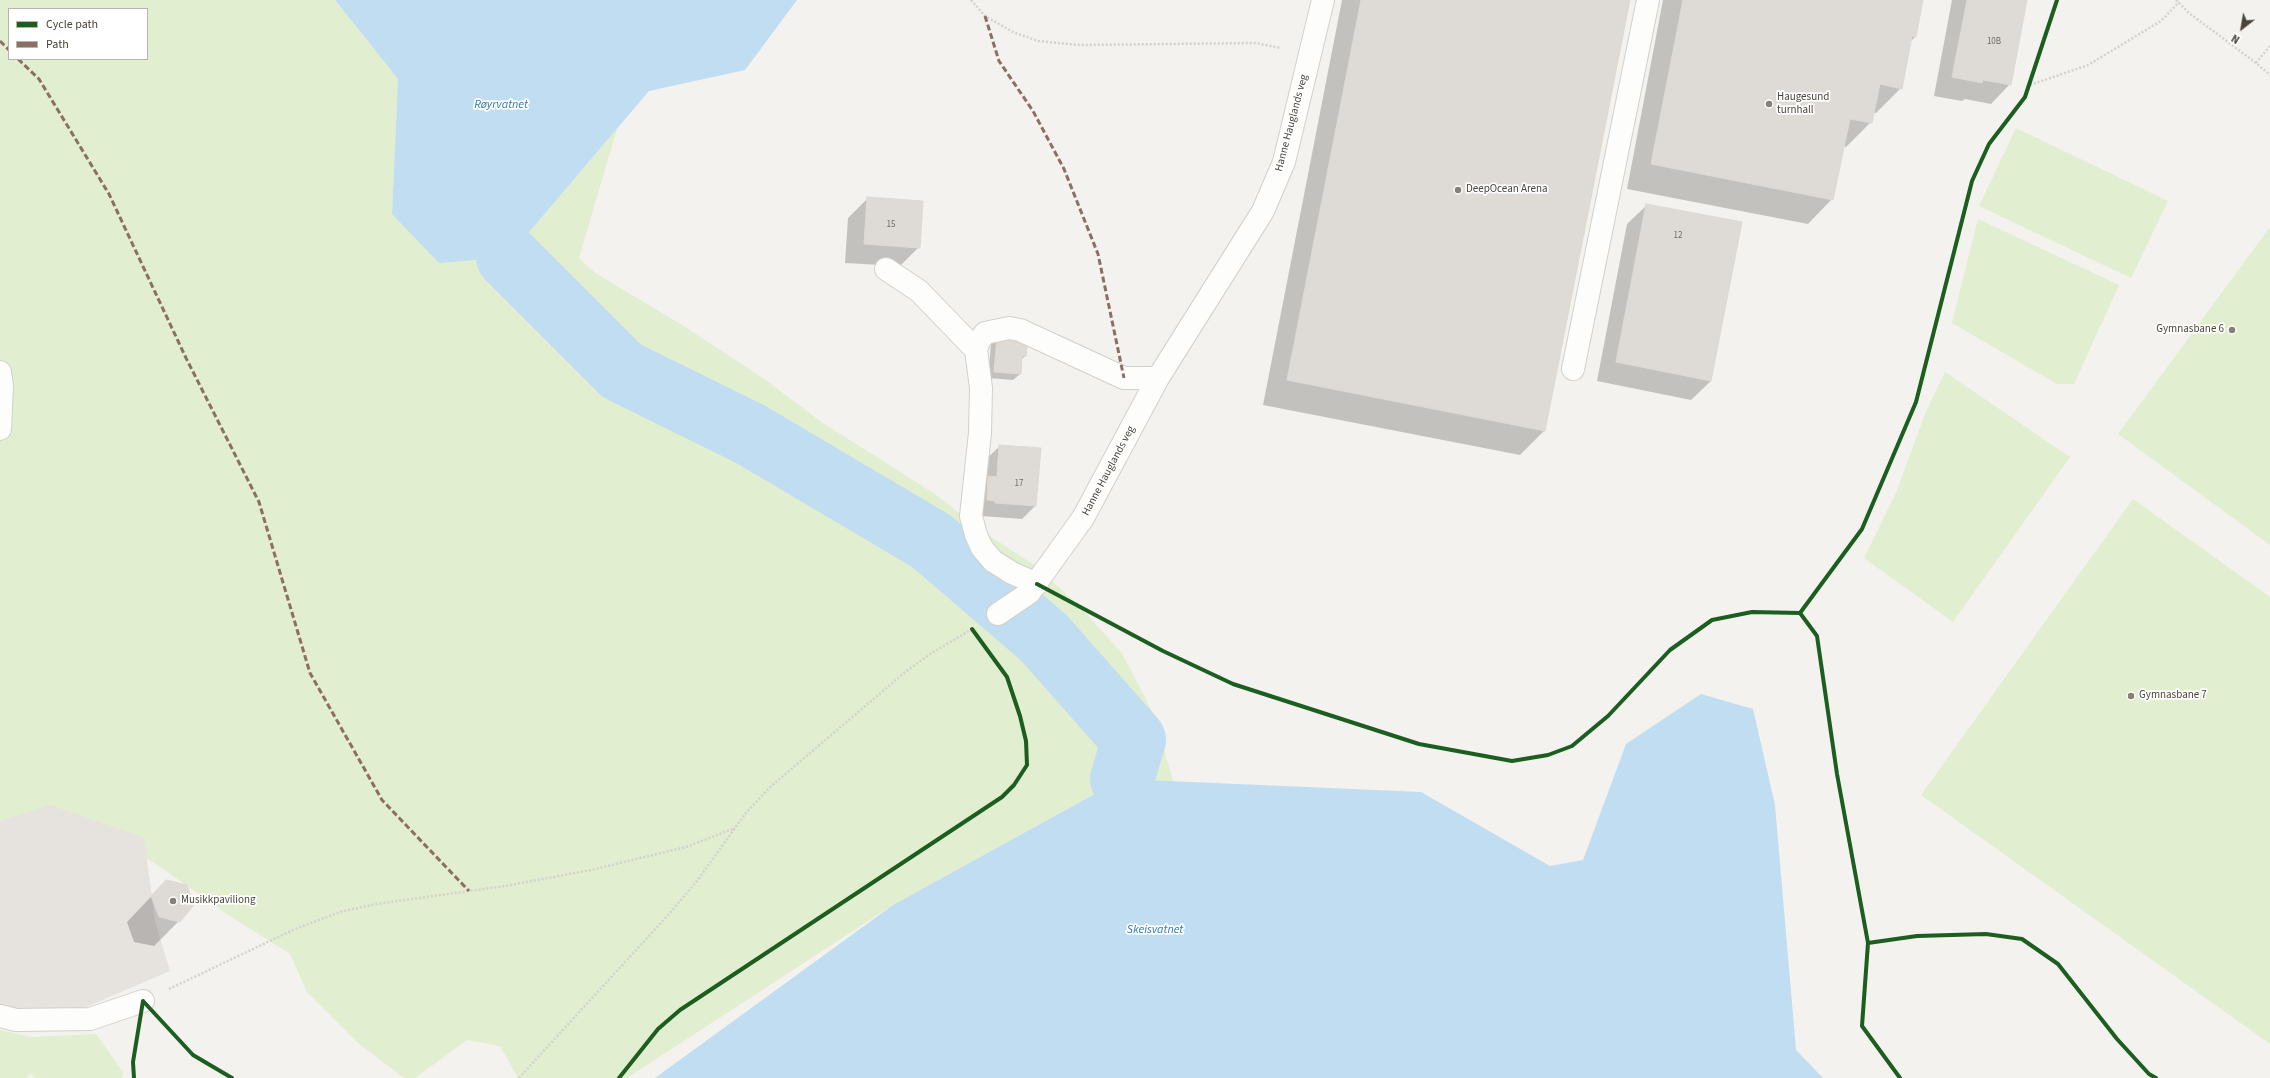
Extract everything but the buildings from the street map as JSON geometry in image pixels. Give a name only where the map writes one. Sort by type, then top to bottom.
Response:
[{"type":"lane","name":"Hanne Hauglands veg","points":[[998,614],[1022,600],[1037,584],[1084,518],[1158,378],[1263,211],[1284,162],[1323,0]]},
{"type":"lane","points":[[1573,369],[1648,0]]},
{"type":"lane","points":[[886,268],[919,291],[976,350]]},
{"type":"lane","points":[[1037,584],[1012,573],[993,561],[982,548],[976,535],[971,516],[980,433],[980,388],[976,350],[979,341],[985,334],[1009,328],[1020,330],[1124,378],[1158,378]]},
{"type":"lane","points":[[0,372],[2,386],[0,429]]},
{"type":"lane","points":[[0,1016],[16,1020],[90,1018],[143,1001]]},
{"type":"path","points":[[971,0],[990,19],[1013,32],[1038,41],[1080,45],[1255,44],[1310,54]]},
{"type":"path","points":[[1800,613],[1862,529],[1916,402],[1972,181],[1989,144],[2025,97],[2057,0]]},
{"type":"path","points":[[2029,85],[2088,65],[2161,21],[2178,1],[2189,13],[2256,62],[2270,75]]},
{"type":"path","points":[[2256,62],[2270,46]]},
{"type":"path","points":[[1037,584],[1163,651],[1233,684],[1419,744],[1512,761],[1548,755],[1572,746],[1608,716],[1670,650],[1712,620],[1752,612],[1800,613]]},
{"type":"path","points":[[1800,613],[1817,636],[1837,774],[1868,943],[1862,1026],[1900,1078]]},
{"type":"path","points":[[519,1078],[669,914],[697,881],[745,814],[769,788],[848,719],[930,654],[998,614]]},
{"type":"path","points":[[619,1078],[658,1028],[680,1010],[1002,797],[1014,785],[1027,765],[1026,741],[1020,716],[1007,677],[972,630]]},
{"type":"path","points":[[143,1001],[295,929],[340,912],[376,904],[505,886],[591,870],[686,846],[735,828]]},
{"type":"path","points":[[1868,943],[1874,942]]},
{"type":"path","points":[[134,1078],[133,1062],[143,1001]]},
{"type":"path","points":[[143,1001],[193,1055],[232,1078]]},
{"type":"green space","points":[[0,0],[335,0],[398,79],[392,214],[508,257],[617,129],[579,258],[595,273],[682,325],[767,381],[823,423],[935,494],[982,531],[1036,566],[1080,607],[1122,653],[1152,711],[1174,783],[1122,779],[893,905],[627,1078],[518,1078],[500,1046],[467,1040],[415,1078],[404,1078],[358,1043],[307,992],[290,954],[227,914],[153,862],[79,830],[0,876]]},
{"type":"green space","points":[[2016,128],[2168,201],[2131,278],[1979,206]]},
{"type":"green space","points":[[1978,219],[2119,285],[2074,384],[2057,384],[1952,323]]},
{"type":"green space","name":"Gymnasbane 6","points":[[2270,227],[2270,545],[2118,434]]},
{"type":"green space","points":[[1945,372],[2070,457],[1953,622],[1864,558],[1896,493],[1925,414]]},
{"type":"green space","name":"Gymnasbane 7","points":[[2133,499],[2270,597],[2270,1044],[1921,795]]},
{"type":"green space","points":[[0,1030],[31,1037],[96,1034],[123,1072],[122,1078],[35,1078],[31,1074],[26,1078],[0,1078]]},
{"type":"shaded area","points":[[50,805],[144,837],[155,921],[170,971],[86,1007],[19,1019],[0,1013],[0,821]]},
{"type":"water","name":"Røyrvatnet","points":[[335,0],[797,0],[745,70],[649,91],[508,257],[439,263],[392,214],[398,79]]},
{"type":"water","name":"Skeisvatnet","points":[[1701,694],[1753,709],[1775,805],[1796,1050],[1823,1078],[655,1078],[893,905],[1122,779],[1421,792],[1550,866],[1583,860],[1626,744]]},
{"type":"waterway","points":[[508,257],[622,371],[750,434],[931,541],[1044,638],[1134,740],[1122,779]]},
{"type":"marked path","points":[[985,16],[999,61],[1033,111],[1064,169],[1098,254],[1124,378]]},
{"type":"marked path","points":[[0,41],[8,49]]},
{"type":"marked path","points":[[19,60],[39,79],[109,194],[186,358],[259,502],[310,673],[382,800],[469,891]]},
{"type":"cycle path","points":[[1800,613],[1862,529],[1916,402],[1972,181],[1989,144],[2025,97],[2057,0]]},
{"type":"cycle path","points":[[1037,584],[1163,651],[1233,684],[1419,744],[1512,761],[1548,755],[1572,746],[1608,716],[1670,650],[1712,620],[1752,612],[1800,613],[1817,636],[1837,774],[1868,943],[1862,1026],[1900,1078]]},
{"type":"cycle path","points":[[619,1078],[658,1029],[680,1010],[1002,797],[1014,785],[1027,765],[1026,741],[1020,716],[1007,677],[972,629]]},
{"type":"cycle path","points":[[1868,943],[1917,936],[1986,934],[2022,939],[2058,964],[2117,1039],[2149,1074],[2156,1078]]},
{"type":"cycle path","points":[[143,1001],[193,1055],[232,1078]]},
{"type":"cycle path","points":[[134,1078],[133,1062],[143,1001]]},
{"type":"place","name":"Haugesund turnhall","points":[[1769,104]]},
{"type":"place","name":"DeepOcean Arena","points":[[1458,190]]},
{"type":"place","name":"Gymnasbane 6","points":[[2232,330]]},
{"type":"place","name":"Gymnasbane 7","points":[[2131,696]]},
{"type":"place","name":"Musikkpaviliong","points":[[173,901]]}]
